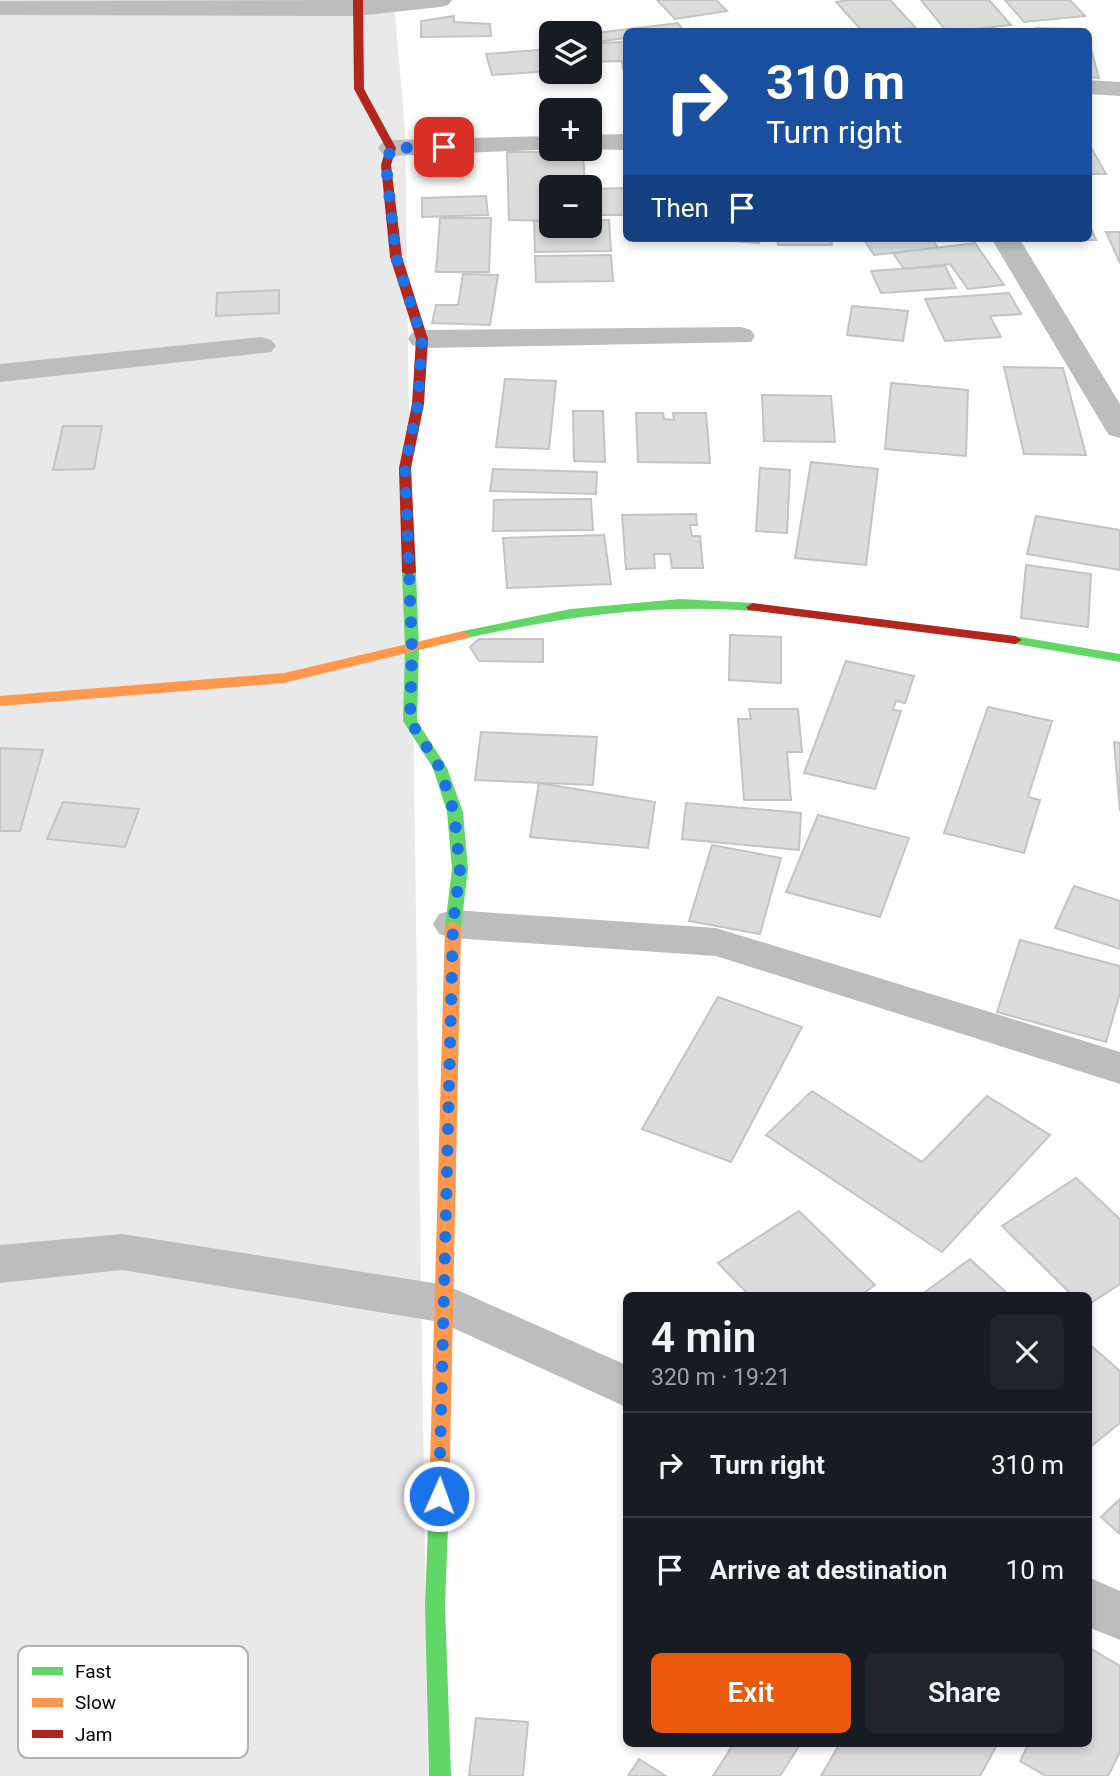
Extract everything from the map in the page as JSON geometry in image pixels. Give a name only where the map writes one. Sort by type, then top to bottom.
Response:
[{"type":"street","points":[[0,8],[357,4],[440,0]]},
{"type":"street","points":[[357,4],[359,89],[391,148],[386,165],[396,257],[422,339],[418,404],[405,468],[412,649],[410,721],[440,768],[454,812],[460,869],[453,924],[446,1304],[435,1605],[440,1776]]},
{"type":"street","points":[[1092,88],[1120,89]]},
{"type":"street","points":[[602,143],[623,142]]},
{"type":"street","points":[[391,148],[539,144]]},
{"type":"street","points":[[1007,242],[1120,429]]},
{"type":"street","points":[[422,339],[741,336]]},
{"type":"street","points":[[0,373],[261,346]]},
{"type":"street","points":[[0,701],[284,678],[540,617],[608,606],[701,601],[972,632],[1120,658]]},
{"type":"street","points":[[453,924],[716,943],[768,956],[1120,1068]]},
{"type":"street","points":[[0,1264],[122,1252],[446,1304],[623,1386]]},
{"type":"street","points":[[1092,1603],[1120,1616]]},
{"type":"shaded area","points":[[0,0],[394,0],[405,130],[428,1776],[0,1776]]},
{"type":"building","points":[[657,0],[716,0],[727,11],[675,19]]},
{"type":"building","points":[[890,0],[916,28],[859,28],[836,2]]},
{"type":"building","points":[[921,0],[989,0],[1011,25],[984,28],[944,28]]},
{"type":"building","points":[[1005,0],[1070,0],[1085,16],[1024,22]]},
{"type":"building","points":[[454,16],[454,22],[490,24],[491,36],[421,37],[421,21]]},
{"type":"building","points":[[678,23],[682,28],[637,28]]},
{"type":"building","points":[[623,30],[623,38],[602,41],[602,32]]},
{"type":"building","points":[[623,42],[623,69],[622,61],[602,62],[602,43]]},
{"type":"building","points":[[539,50],[539,72],[492,75],[486,54]]},
{"type":"building","points":[[1092,53],[1099,78],[1092,77]]},
{"type":"building","points":[[1092,149],[1106,174],[1092,174]]},
{"type":"building","points":[[507,152],[539,152],[539,161],[584,161],[584,175],[539,175],[539,221],[509,220]]},
{"type":"building","points":[[623,188],[623,215],[602,215],[602,189]]},
{"type":"building","points":[[486,196],[488,215],[422,217],[422,198]]},
{"type":"building","points":[[440,218],[491,218],[489,272],[436,272]]},
{"type":"building","points":[[602,220],[609,220],[611,251],[535,252],[534,221],[539,221],[539,238],[602,238]]},
{"type":"building","points":[[1106,232],[1120,232],[1120,263]]},
{"type":"building","points":[[778,242],[832,242],[832,245],[778,245]]},
{"type":"building","points":[[866,242],[934,242],[938,248],[874,255]]},
{"type":"building","points":[[975,243],[1004,285],[968,289],[950,264],[904,269],[893,253]]},
{"type":"building","points":[[611,255],[613,281],[536,282],[535,256]]},
{"type":"building","points":[[945,266],[956,288],[881,293],[871,271]]},
{"type":"building","points":[[463,274],[498,275],[490,325],[432,323],[436,305],[458,305]]},
{"type":"building","points":[[279,290],[279,313],[216,316],[217,293]]},
{"type":"building","points":[[1009,293],[1021,314],[990,316],[1001,337],[945,341],[925,299]]},
{"type":"building","points":[[852,306],[908,311],[903,341],[847,335]]},
{"type":"building","points":[[1004,367],[1063,368],[1086,455],[1024,454]]},
{"type":"building","points":[[505,379],[556,381],[549,449],[496,447]]},
{"type":"building","points":[[891,383],[968,390],[966,456],[885,449]]},
{"type":"building","points":[[762,395],[831,396],[835,442],[764,441]]},
{"type":"building","points":[[573,411],[603,411],[605,462],[574,461]]},
{"type":"building","points":[[636,413],[663,413],[664,419],[674,420],[673,413],[706,413],[710,463],[638,462]]},
{"type":"building","points":[[63,426],[102,426],[94,469],[53,470]]},
{"type":"building","points":[[811,462],[878,469],[866,565],[795,558]]},
{"type":"building","points":[[760,468],[790,470],[787,533],[756,531]]},
{"type":"building","points":[[493,469],[597,472],[596,494],[490,491]]},
{"type":"building","points":[[591,499],[593,530],[493,531],[494,500]]},
{"type":"building","points":[[696,514],[697,525],[690,525],[692,536],[700,536],[703,568],[672,568],[670,554],[654,554],[655,568],[626,569],[622,515]]},
{"type":"building","points":[[1036,516],[1120,530],[1120,570],[1027,554]]},
{"type":"building","points":[[604,535],[611,584],[507,588],[503,538]]},
{"type":"building","points":[[1026,565],[1091,574],[1088,627],[1021,618]]},
{"type":"building","points":[[730,635],[781,637],[781,683],[729,680]]},
{"type":"building","points":[[479,639],[543,639],[543,662],[479,661],[470,647]]},
{"type":"building","points":[[846,661],[914,676],[905,703],[896,701],[893,710],[901,711],[875,789],[804,773]]},
{"type":"building","points":[[988,707],[1052,721],[1028,797],[1040,800],[1024,853],[944,833]]},
{"type":"building","points":[[749,709],[798,709],[802,752],[787,752],[791,800],[744,800],[738,719],[751,719]]},
{"type":"building","points":[[481,732],[597,737],[593,785],[475,780]]},
{"type":"building","points":[[1114,742],[1120,743],[1120,811]]},
{"type":"building","points":[[0,748],[43,750],[20,831],[0,831]]},
{"type":"building","points":[[539,783],[655,802],[648,848],[530,837]]},
{"type":"building","points":[[63,802],[139,809],[125,847],[47,839]]},
{"type":"building","points":[[686,803],[801,813],[799,850],[682,839]]},
{"type":"building","points":[[818,815],[909,838],[880,917],[786,892]]},
{"type":"building","points":[[712,845],[781,858],[760,934],[689,921]]},
{"type":"building","points":[[1074,886],[1120,901],[1120,949],[1055,928]]},
{"type":"building","points":[[1020,940],[1120,966],[1120,993],[1106,1042],[997,1012]]},
{"type":"building","points":[[718,997],[802,1027],[731,1162],[642,1129]]},
{"type":"building","points":[[812,1091],[922,1162],[987,1096],[1050,1135],[942,1252],[766,1135]]},
{"type":"building","points":[[1076,1178],[1120,1219],[1120,1284],[1092,1302],[1092,1292],[1069,1292],[1002,1226]]},
{"type":"building","points":[[799,1211],[875,1285],[865,1292],[746,1292],[718,1263]]},
{"type":"building","points":[[970,1259],[1006,1292],[925,1292]]},
{"type":"building","points":[[1092,1346],[1120,1371],[1120,1423],[1092,1446]]},
{"type":"building","points":[[1120,1499],[1120,1534],[1101,1517]]},
{"type":"building","points":[[1092,1649],[1120,1666],[1120,1752],[1108,1776],[1046,1776],[1020,1761],[1027,1747],[1092,1747]]},
{"type":"building","points":[[476,1718],[528,1722],[523,1776],[469,1776]]},
{"type":"building","points":[[731,1747],[798,1747],[780,1776],[713,1776]]},
{"type":"building","points":[[838,1747],[996,1747],[980,1776],[821,1776]]},
{"type":"building","points":[[639,1759],[666,1776],[628,1776]]},
{"type":"traffic: fast","points":[[409,572],[412,649],[410,721],[440,768],[455,812],[460,869],[453,927]]},
{"type":"traffic: fast","points":[[463,635],[535,619],[607,608],[680,604],[753,607]]},
{"type":"traffic: fast","points":[[1015,640],[1120,658]]},
{"type":"traffic: fast","points":[[439,1501],[435,1605],[440,1776]]},
{"type":"traffic: slow","points":[[0,701],[284,678],[463,635]]},
{"type":"traffic: slow","points":[[439,1501],[453,927]]},
{"type":"traffic: jam","points":[[358,0],[359,89],[391,148],[386,165],[396,257],[422,339],[418,404],[405,468],[409,572]]},
{"type":"traffic: jam","points":[[753,607],[1015,640]]},
{"type":"route","points":[[439,1496],[446,1304],[453,924],[460,869],[454,812],[440,768],[410,721],[412,649],[405,468],[418,404],[422,339],[396,257],[386,165],[391,148],[444,147]]}]
